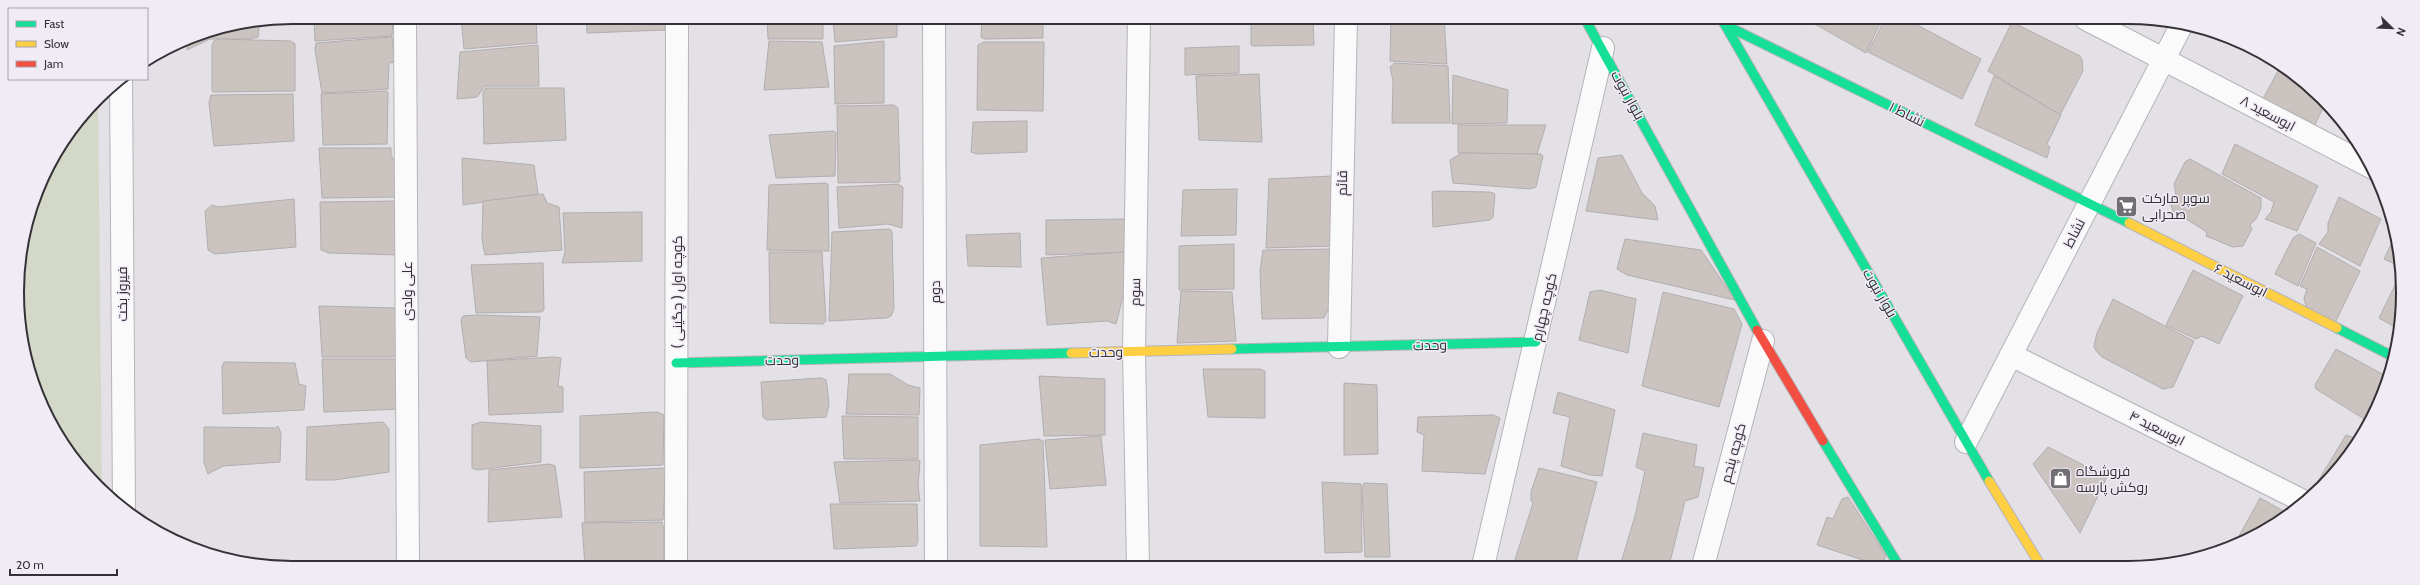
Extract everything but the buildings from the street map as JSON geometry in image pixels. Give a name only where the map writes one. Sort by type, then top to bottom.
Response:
[{"type":"street","name":"علی ولدی","points":[[405,24],[408,561]]},
{"type":"street","name":"کوچه اول ( چگینی )","points":[[676,561],[677,24]]},
{"type":"street","name":"دوم","points":[[934,24],[936,561]]},
{"type":"street","name":"سوم","points":[[1138,561],[1134,352],[1139,24]]},
{"type":"street","name":"قائم","points":[[1339,347],[1346,24]]},
{"type":"street","name":"بلوار نبوت","points":[[1588,24],[1763,341],[1896,561]]},
{"type":"street","name":"بلوار نبوت","points":[[1724,24],[1966,442],[2038,561]]},
{"type":"street","name":"نشاط ۱","points":[[1727,24],[2089,203]]},
{"type":"street","name":"ابوسعید ۸","points":[[2096,24],[2362,162]]},
{"type":"street","name":"نشاط","points":[[1966,442],[2179,29]]},
{"type":"street","name":"کوچه چهارم","points":[[1484,561],[1536,342],[1602,48]]},
{"type":"street","name":"فیروز بخت","points":[[121,86],[124,502]]},
{"type":"street","name":"ابوسعید ۶","points":[[2089,203],[2389,354]]},
{"type":"street","name":"کوچه پنجم","points":[[1704,561],[1763,341]]},
{"type":"street","name":"وحدت","points":[[676,363],[1536,342]]},
{"type":"street","name":"ابوسعید ۴","points":[[2011,355],[2299,499]]},
{"type":"green space","points":[[98,108],[102,481],[79,456],[69,442],[44,395],[29,345],[26,328],[24,292],[26,257],[29,240],[44,190],[69,143],[79,129]]},
{"type":"traffic: fast","points":[[1588,24],[1757,330]]},
{"type":"traffic: fast","points":[[1725,24],[1989,481]]},
{"type":"traffic: fast","points":[[1725,25],[2129,223]]},
{"type":"traffic: fast","points":[[2337,328],[2389,354]]},
{"type":"traffic: fast","points":[[1232,349],[1536,342]]},
{"type":"traffic: fast","points":[[676,363],[1071,353]]},
{"type":"traffic: fast","points":[[1823,441],[1896,561]]},
{"type":"traffic: slow","points":[[2129,223],[2337,328]]},
{"type":"traffic: slow","points":[[1071,353],[1232,349]]},
{"type":"traffic: slow","points":[[1989,481],[2038,561]]},
{"type":"traffic: jam","points":[[1757,330],[1823,441]]},
{"type":"place","name":"سوپر مارکت صحرابی","points":[[2127,206]]},
{"type":"place","name":"فروشگاه روکش پارسه","points":[[2060,479]]}]
